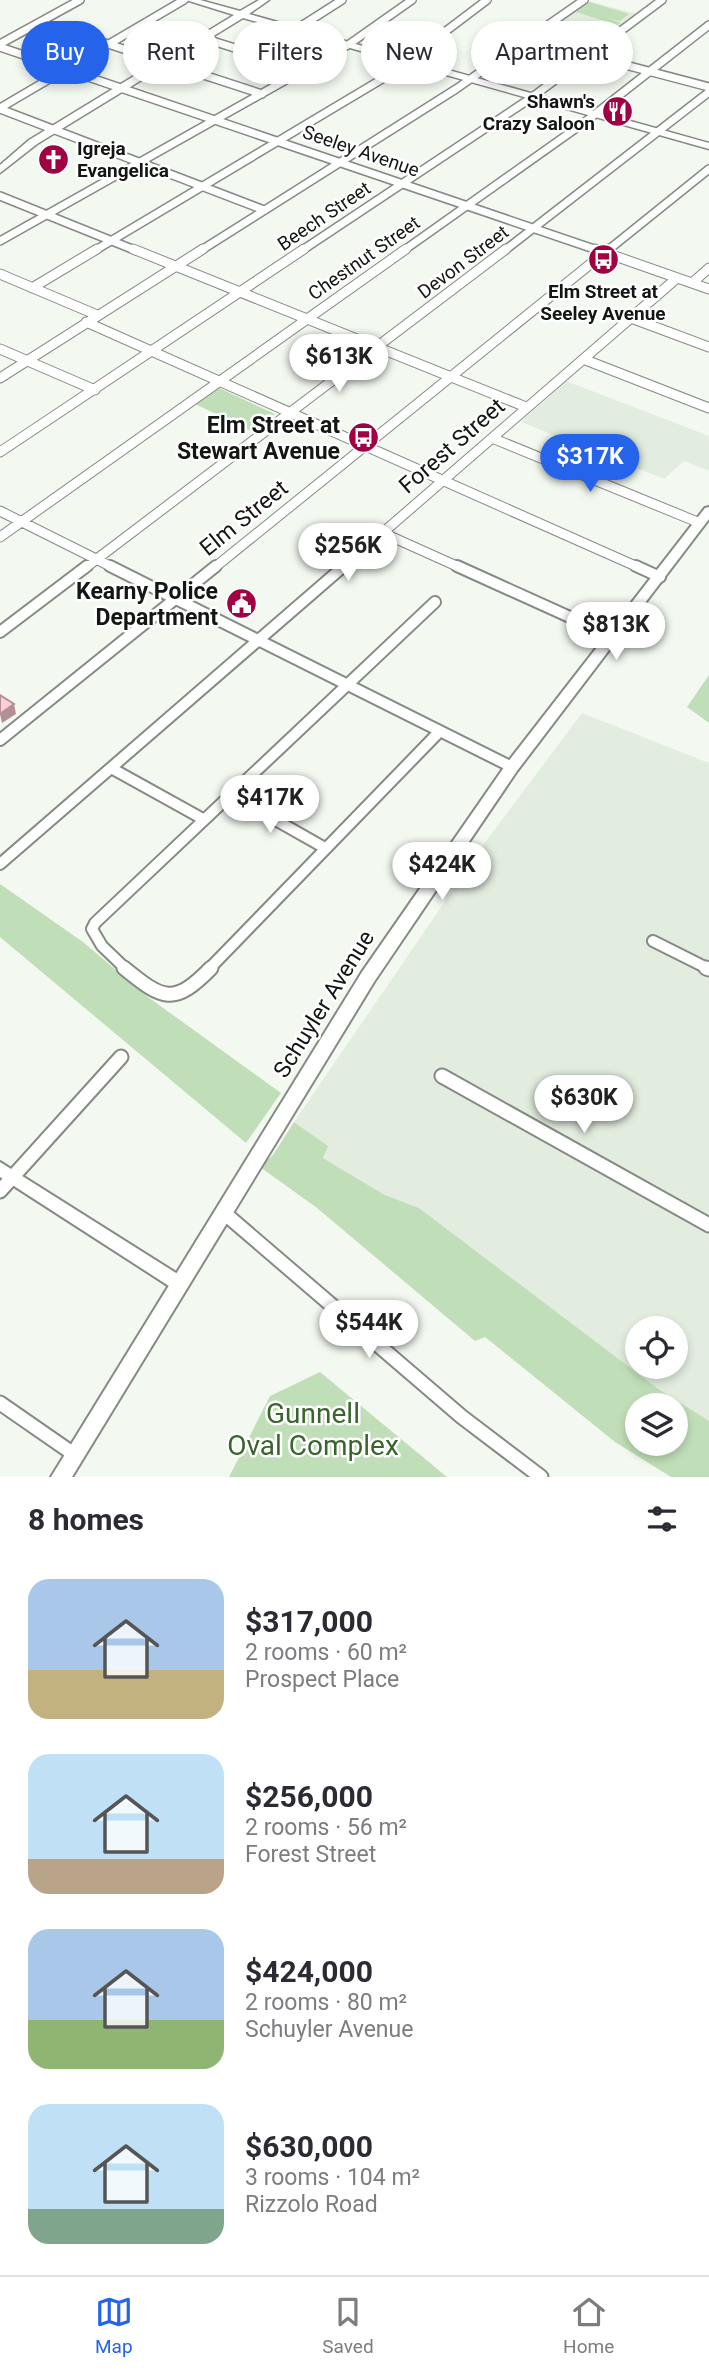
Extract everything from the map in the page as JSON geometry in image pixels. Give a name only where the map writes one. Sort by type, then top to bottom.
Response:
[{"type":"main road","points":[[190,0],[263,21]]},
{"type":"main road","points":[[219,28],[265,0]]},
{"type":"main road","points":[[348,45],[361,49]]},
{"type":"main road","points":[[457,77],[709,146]]},
{"type":"main road","points":[[0,170],[53,130],[127,84]]},
{"type":"main road","name":"Schuyler Avenue","points":[[61,1477],[368,976],[512,767],[614,638],[709,511]]},
{"type":"street","points":[[42,21],[80,0]]},
{"type":"street","points":[[110,45],[184,0]]},
{"type":"street","points":[[309,21],[342,0]]},
{"type":"street","points":[[348,45],[412,0]]},
{"type":"street","points":[[457,24],[487,0]]},
{"type":"street","points":[[573,0],[583,1]]},
{"type":"street","name":"Beech Street","points":[[633,22],[662,0]]},
{"type":"street","points":[[555,21],[583,1]]},
{"type":"street","name":"Chestnut Street","points":[[0,537],[595,115],[709,25]]},
{"type":"street","points":[[0,46],[21,33]]},
{"type":"street","points":[[110,45],[123,49]]},
{"type":"street","name":"Seeley Avenue","points":[[0,46],[21,53]]},
{"type":"street","points":[[633,67],[709,87]]},
{"type":"street","points":[[219,80],[262,94]]},
{"type":"street","points":[[0,378],[469,80]]},
{"type":"street","name":"Seeley Avenue","points":[[109,83],[709,289]]},
{"type":"street","points":[[0,108],[41,84]]},
{"type":"street","points":[[0,241],[280,84]]},
{"type":"street","points":[[32,288],[373,84]]},
{"type":"street","name":"Beech Street","points":[[0,452],[550,84]]},
{"type":"street","name":"Devon Street","points":[[0,632],[660,133],[709,92]]},
{"type":"street","points":[[0,108],[264,210]]},
{"type":"street","name":"Elm Street","points":[[2,736],[709,169]]},
{"type":"street","points":[[0,196],[526,407]]},
{"type":"street","points":[[692,283],[709,268]]},
{"type":"street","points":[[0,275],[97,315]]},
{"type":"street","name":"Forest Street","points":[[0,864],[677,278]]},
{"type":"street","points":[[631,318],[709,347]]},
{"type":"street","points":[[86,322],[660,577]]},
{"type":"street","points":[[0,349],[95,390]]},
{"type":"street","points":[[583,359],[709,408]]},
{"type":"street","points":[[492,438],[700,523]]},
{"type":"street","points":[[0,511],[512,767]]},
{"type":"street","points":[[383,533],[614,638]]},
{"type":"street","points":[[435,603],[94,923],[92,929],[96,943],[152,989],[173,995],[191,988],[440,731]]},
{"type":"street","points":[[111,768],[203,819]]},
{"type":"street","points":[[230,794],[325,848]]},
{"type":"street","points":[[653,941],[709,969]]},
{"type":"street","points":[[0,1191],[6,1173],[121,1057]]},
{"type":"street","points":[[442,1076],[709,1225]]},
{"type":"street","points":[[6,1173],[178,1283]]},
{"type":"street","points":[[223,1212],[462,1417],[541,1477]]},
{"type":"street","points":[[0,1403],[75,1455]]},
{"type":"shaded area","points":[[584,0],[641,15],[633,21],[555,21]]},
{"type":"shaded area","points":[[566,381],[709,436],[709,471],[684,461],[664,479],[521,422]]},
{"type":"shaded area","points":[[582,713],[709,763],[709,1421],[688,1408],[688,1393],[665,1393],[645,1379],[688,1379],[688,1316],[625,1316],[625,1364],[419,1208],[385,1195],[323,1158],[327,1146],[294,1122],[489,837]]},
{"type":"green space","points":[[590,2],[629,14],[620,21],[607,18],[615,21],[604,21],[576,12]]},
{"type":"green space","points":[[217,387],[275,414],[251,431],[193,403]]},
{"type":"green space","points":[[709,675],[709,723],[687,707]]},
{"type":"green space","points":[[0,884],[83,942],[148,997],[281,1093],[246,1143],[0,937]]},
{"type":"green space","points":[[294,1122],[328,1146],[323,1158],[385,1195],[419,1208],[625,1364],[625,1379],[645,1379],[665,1393],[625,1393],[625,1448],[485,1337],[475,1341],[317,1208],[260,1167],[273,1155]]},
{"type":"green space","name":"Gunnell Oval Complex","points":[[320,1372],[447,1477],[229,1477],[270,1396]]},
{"type":"green space","points":[[688,1408],[709,1421],[709,1477],[671,1477],[637,1456],[688,1456]]},
{"type":"building","points":[[619,100],[628,102],[622,108],[613,105]]},
{"type":"building","points":[[0,695],[14,704],[0,714]]},
{"type":"place","name":"Shawn's Crazy Saloon","points":[[618,112]]},
{"type":"place","name":"Igreja Evangelica","points":[[54,159]]},
{"type":"place","name":"Elm Street at Seeley Avenue","points":[[603,260]]},
{"type":"place","name":"Elm Street at Stewart Avenue","points":[[363,438]]},
{"type":"place","name":"Kearny Police Department","points":[[241,604]]}]
